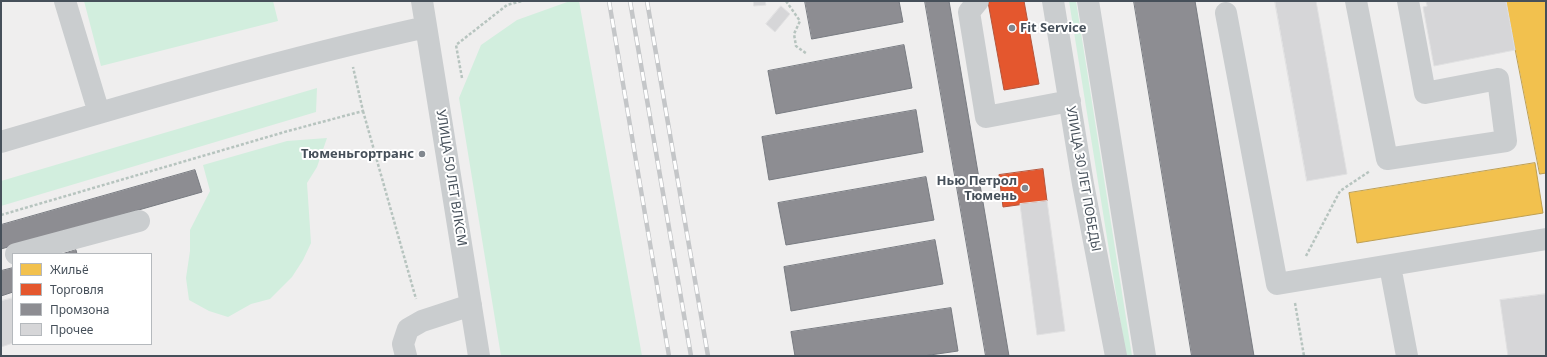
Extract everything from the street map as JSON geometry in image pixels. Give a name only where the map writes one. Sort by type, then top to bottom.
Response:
[{"type":"street","points":[[65,1],[99,113]]},
{"type":"street","name":"УЛИЦА 50 ЛЕТ ВЛКСМ","points":[[422,1],[479,356]]},
{"type":"street","points":[[978,1],[969,12],[986,117],[1070,101]]},
{"type":"street","name":"УЛИЦА 30 ЛЕТ ПОБЕДЫ","points":[[1053,1],[1083,184],[1116,356]]},
{"type":"street","points":[[1088,1],[1145,356]]},
{"type":"street","points":[[1356,1],[1387,159],[1506,141],[1498,79],[1425,93],[1408,1]]},
{"type":"street","points":[[1226,13],[1276,284],[1546,239]]},
{"type":"street","points":[[1,142],[99,113],[348,44],[426,27]]},
{"type":"street","points":[[20,253],[139,221]]},
{"type":"street","points":[[1,258],[12,255]]},
{"type":"street","points":[[1390,266],[1407,356]]},
{"type":"street","points":[[406,356],[403,344],[408,329],[422,321],[471,305]]},
{"type":"path","points":[[462,78],[456,45],[507,5],[522,1]]},
{"type":"path","points":[[786,1],[800,21],[794,34],[796,46],[807,54]]},
{"type":"path","points":[[348,44],[363,111],[422,321]]},
{"type":"path","points":[[1,216],[288,131],[363,111]]},
{"type":"path","points":[[1304,356],[1292,282],[1340,191],[1387,159]]},
{"type":"green space","points":[[84,1],[273,1],[278,21],[101,66]]},
{"type":"green space","points":[[570,1],[579,1],[642,356],[501,356],[459,98],[481,45],[517,20]]},
{"type":"green space","points":[[1069,1],[1076,1],[1132,356],[1126,356]]},
{"type":"green space","points":[[317,88],[316,112],[1,206],[1,181]]},
{"type":"green space","points":[[327,138],[317,167],[307,183],[311,243],[303,260],[292,277],[270,299],[251,304],[228,317],[209,311],[189,300],[186,278],[190,251],[190,230],[210,191],[203,165],[287,141]]},
{"type":"building: Жильё","points":[[1506,1],[1546,1],[1546,173],[1540,174]]},
{"type":"building: Жильё","points":[[1535,163],[1543,213],[1357,243],[1349,193]]},
{"type":"building: Торговля","points":[[1024,1],[1039,84],[1004,90],[988,2]]},
{"type":"building: Торговля","points":[[1043,169],[1047,201],[1003,207],[999,175]]},
{"type":"building: Промзона","points":[[805,1],[899,1],[903,22],[812,39]]},
{"type":"building: Промзона","points":[[925,1],[949,1],[1009,356],[986,356]]},
{"type":"building: Промзона","points":[[1134,1],[1195,1],[1254,356],[1192,356]]},
{"type":"building: Промзона","points":[[904,45],[912,88],[776,114],[768,71]]},
{"type":"building: Промзона","points":[[916,110],[923,152],[769,180],[762,137]]},
{"type":"building: Промзона","points":[[195,170],[202,192],[1,249],[1,225]]},
{"type":"building: Промзона","points":[[926,177],[934,220],[786,245],[778,203]]},
{"type":"building: Промзона","points":[[935,240],[943,284],[791,311],[784,267]]},
{"type":"building: Промзона","points":[[76,250],[77,253],[66,253]]},
{"type":"building: Промзона","points":[[12,268],[12,292],[1,296],[1,271]]},
{"type":"building: Промзона","points":[[951,308],[958,351],[923,356],[795,356],[791,332]]},
{"type":"building: Прочее","points":[[754,1],[765,1],[766,5],[754,6]]},
{"type":"building: Прочее","points":[[1275,1],[1316,1],[1347,174],[1307,181]]},
{"type":"building: Прочее","points":[[1426,1],[1506,1],[1515,50],[1434,66],[1423,7],[1427,6]]},
{"type":"building: Прочее","points":[[781,6],[790,14],[775,32],[766,24]]},
{"type":"building: Прочее","points":[[1047,201],[1065,331],[1037,335],[1020,204]]},
{"type":"building: Прочее","points":[[1546,294],[1546,356],[1508,356],[1500,300]]},
{"type":"building: Прочее","points":[[12,298],[12,343],[1,347],[1,301]]},
{"type":"railway","points":[[609,1],[669,356]]},
{"type":"railway","points":[[630,1],[691,356]]},
{"type":"railway","points":[[647,1],[708,356]]},
{"type":"place","name":"Fit Service","points":[[1012,28]]},
{"type":"place","name":"Тюменьгортранс","points":[[422,154]]},
{"type":"place","name":"Нью Петрол Тюмень","points":[[1025,188]]}]
